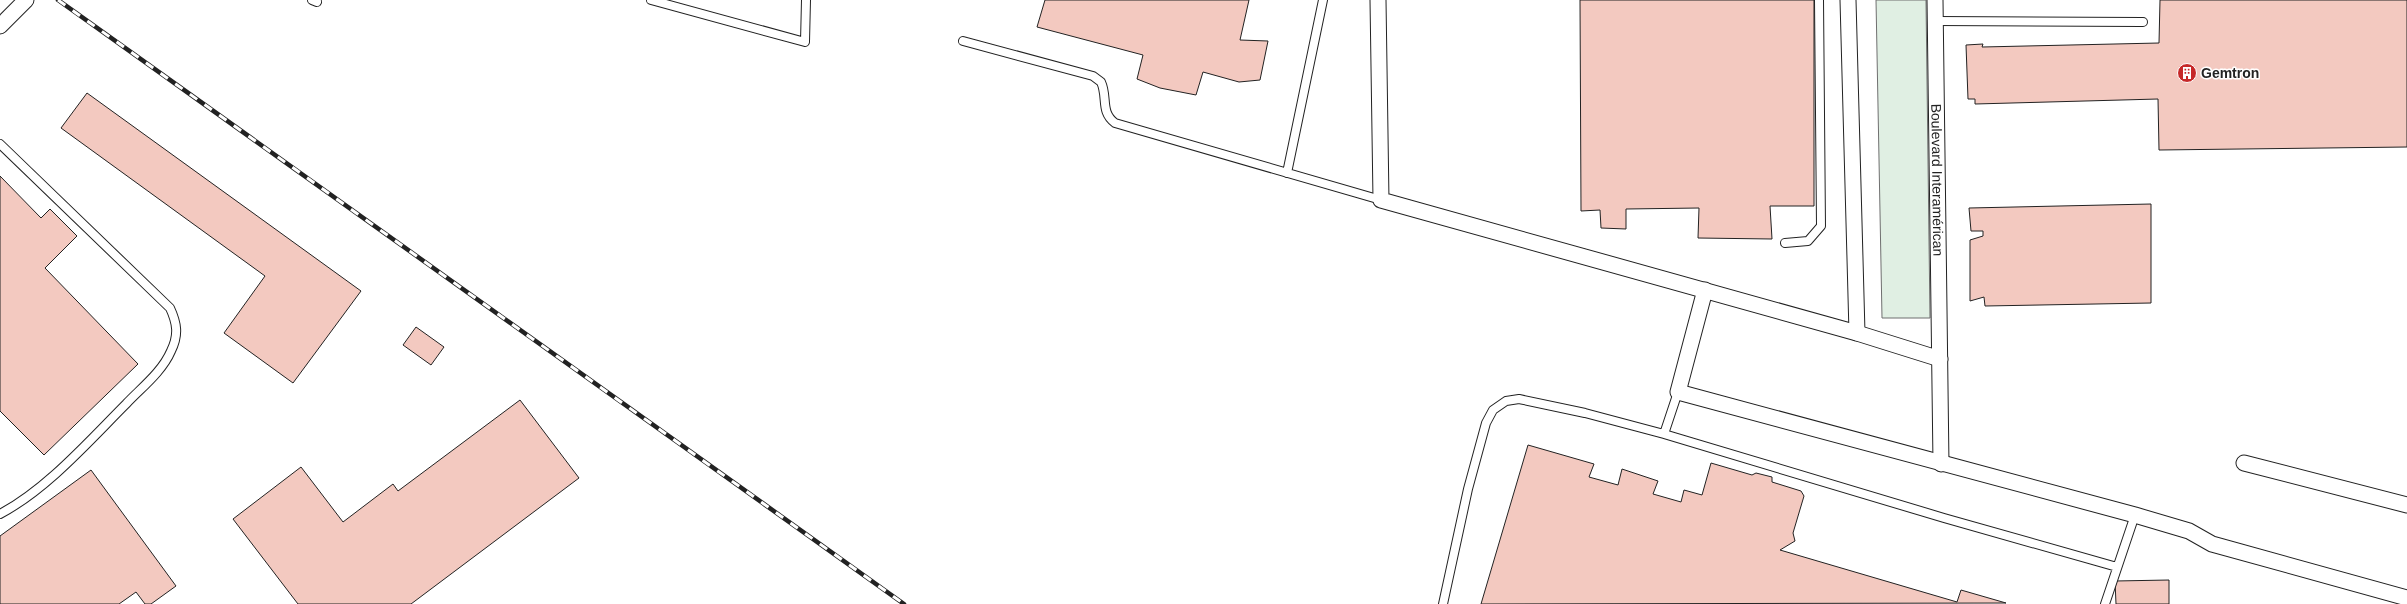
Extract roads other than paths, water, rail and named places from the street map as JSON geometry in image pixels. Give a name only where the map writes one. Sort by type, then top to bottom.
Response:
[{"type":"street","points":[[0,26],[26,0]]},
{"type":"street","points":[[1378,0],[1380,200],[1858,333],[1940,359]]},
{"type":"street","points":[[1848,0],[1858,333]]},
{"type":"street","name":"Boulevard Interamérican","points":[[1936,0],[1941,464]]},
{"type":"street","points":[[1706,290],[1678,392],[2134,515],[2189,531],[2212,544],[2407,598]]},
{"type":"street","points":[[2244,463],[2407,506]]},
{"type":"lane","points":[[651,0],[672,3],[805,42],[806,0]]},
{"type":"lane","points":[[1287,173],[1323,0]]},
{"type":"lane","points":[[1785,243],[1808,241],[1821,226],[1819,0]]},
{"type":"lane","points":[[1936,21],[2143,22]]},
{"type":"lane","points":[[963,41],[1093,76],[1101,82],[1105,111],[1108,118],[1115,123],[1380,200]]},
{"type":"lane","points":[[0,144],[170,308],[177,322],[176,334],[171,351],[158,370],[75,456],[18,505],[0,514]]},
{"type":"lane","points":[[1664,434],[1678,392]]},
{"type":"lane","points":[[1443,604],[1468,489],[1486,423],[1493,410],[1506,401],[1519,399],[1585,413],[1664,434],[1936,516],[2117,567]]},
{"type":"lane","points":[[2106,604],[2134,515]]},
{"type":"railway","points":[[58,0],[904,604]]},
{"type":"place","name":"Gemtron","points":[[2187,73]]}]
